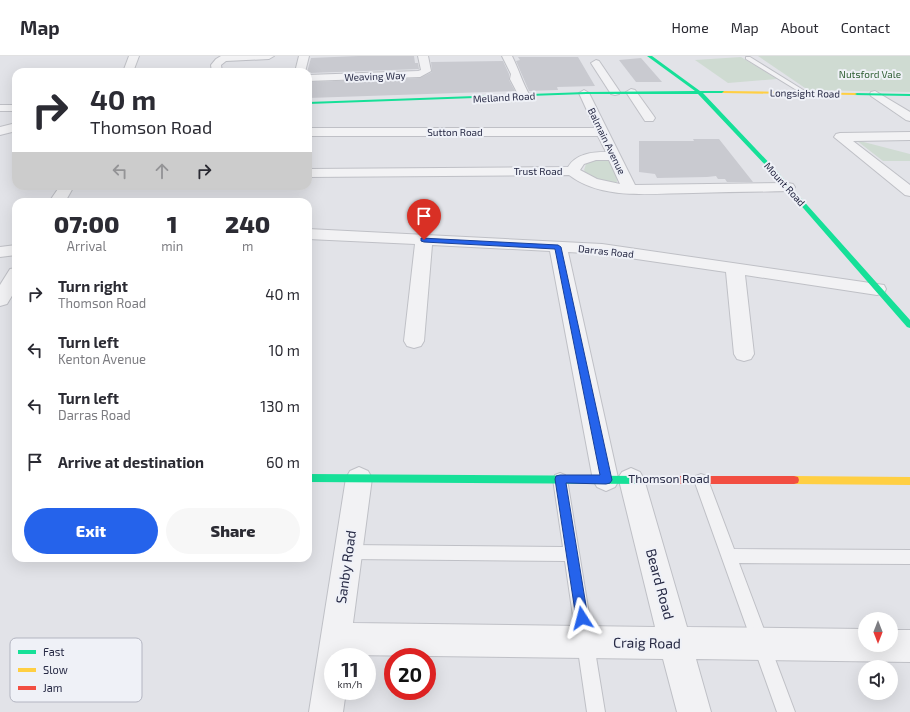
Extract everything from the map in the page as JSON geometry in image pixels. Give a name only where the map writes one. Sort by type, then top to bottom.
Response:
[{"type":"street","points":[[130,68],[134,56]]},
{"type":"street","points":[[216,68],[216,65],[219,61],[224,58],[269,56]]},
{"type":"street","points":[[301,68],[304,56]]},
{"type":"street","name":"Weaving Way","points":[[312,78],[420,74],[426,71],[423,56]]},
{"type":"street","points":[[507,56],[516,74],[515,79],[524,96]]},
{"type":"street","name":"Mount Road","points":[[649,56],[699,92],[788,187],[910,325]]},
{"type":"street","points":[[596,63],[615,92]]},
{"type":"street","name":"Melland Road","points":[[312,103],[428,101],[615,92],[699,92]]},
{"type":"street","points":[[631,92],[649,118]]},
{"type":"street","name":"Longsight Road","points":[[699,92],[910,95]]},
{"type":"street","name":"Balmain Avenue","points":[[584,93],[630,189]]},
{"type":"street","points":[[875,94],[910,117]]},
{"type":"street","points":[[0,108],[12,108]]},
{"type":"street","points":[[0,131],[12,128]]},
{"type":"street","name":"Sutton Road","points":[[312,132],[603,132]]},
{"type":"street","points":[[910,136],[840,137],[910,192]]},
{"type":"street","points":[[572,171],[577,163],[583,160],[595,156],[615,156]]},
{"type":"street","name":"Trust Road","points":[[312,173],[572,171],[589,183],[607,187],[630,189],[788,187]]},
{"type":"street","name":"Darras Road","points":[[312,234],[602,249],[877,289]]},
{"type":"street","points":[[414,341],[424,240]]},
{"type":"street","name":"Beard Road","points":[[558,247],[619,479],[676,643],[694,712]]},
{"type":"street","points":[[0,252],[12,250]]},
{"type":"street","points":[[735,268],[744,354]]},
{"type":"street","points":[[0,300],[12,280]]},
{"type":"street","name":"Thomson Road","points":[[312,478],[910,481]]},
{"type":"street","name":"Sanby Road","points":[[335,648],[359,478]]},
{"type":"street","name":"Craig Road","points":[[376,650],[586,642],[910,646]]},
{"type":"street","name":"Sanby Road","points":[[326,712],[328,700]]},
{"type":"lane","points":[[748,58],[806,93]]},
{"type":"lane","points":[[560,479],[596,712]]},
{"type":"lane","points":[[701,480],[786,712]]},
{"type":"lane","points":[[348,552],[572,554]]},
{"type":"lane","points":[[729,556],[910,558]]},
{"type":"green space","name":"Nutsford Vale","points":[[758,56],[910,56],[910,92],[808,90]]},
{"type":"green space","points":[[741,57],[777,79],[728,83],[695,60]]},
{"type":"green space","points":[[856,140],[910,154],[910,161],[883,161]]},
{"type":"green space","points":[[606,159],[614,169],[617,182],[611,183],[588,177],[584,170],[586,164],[597,160]]},
{"type":"building","points":[[414,56],[415,63],[418,63],[419,69],[312,73],[312,68],[308,68],[311,58]]},
{"type":"building","points":[[518,57],[578,57],[595,86],[557,87],[558,90],[529,91],[516,61],[520,60]]},
{"type":"building","points":[[641,58],[662,82],[636,82],[619,60]]},
{"type":"building","points":[[503,61],[509,74],[509,80],[515,91],[312,98],[312,82],[420,78],[432,72],[431,62]]},
{"type":"building","points":[[693,139],[719,139],[753,182],[727,182],[725,179],[718,179],[716,176],[657,178],[655,174],[639,172],[639,141],[694,141]]},
{"type":"traffic: fast","points":[[649,56],[699,92],[772,169],[910,325]]},
{"type":"traffic: fast","points":[[312,103],[586,93],[724,92]]},
{"type":"traffic: fast","points":[[855,94],[910,95]]},
{"type":"traffic: fast","points":[[312,478],[646,480]]},
{"type":"traffic: slow","points":[[724,92],[855,94]]},
{"type":"traffic: slow","points":[[794,480],[910,481]]},
{"type":"traffic: jam","points":[[646,480],[794,480]]},
{"type":"route","points":[[424,240],[558,247],[606,480],[560,479],[582,618]]}]
